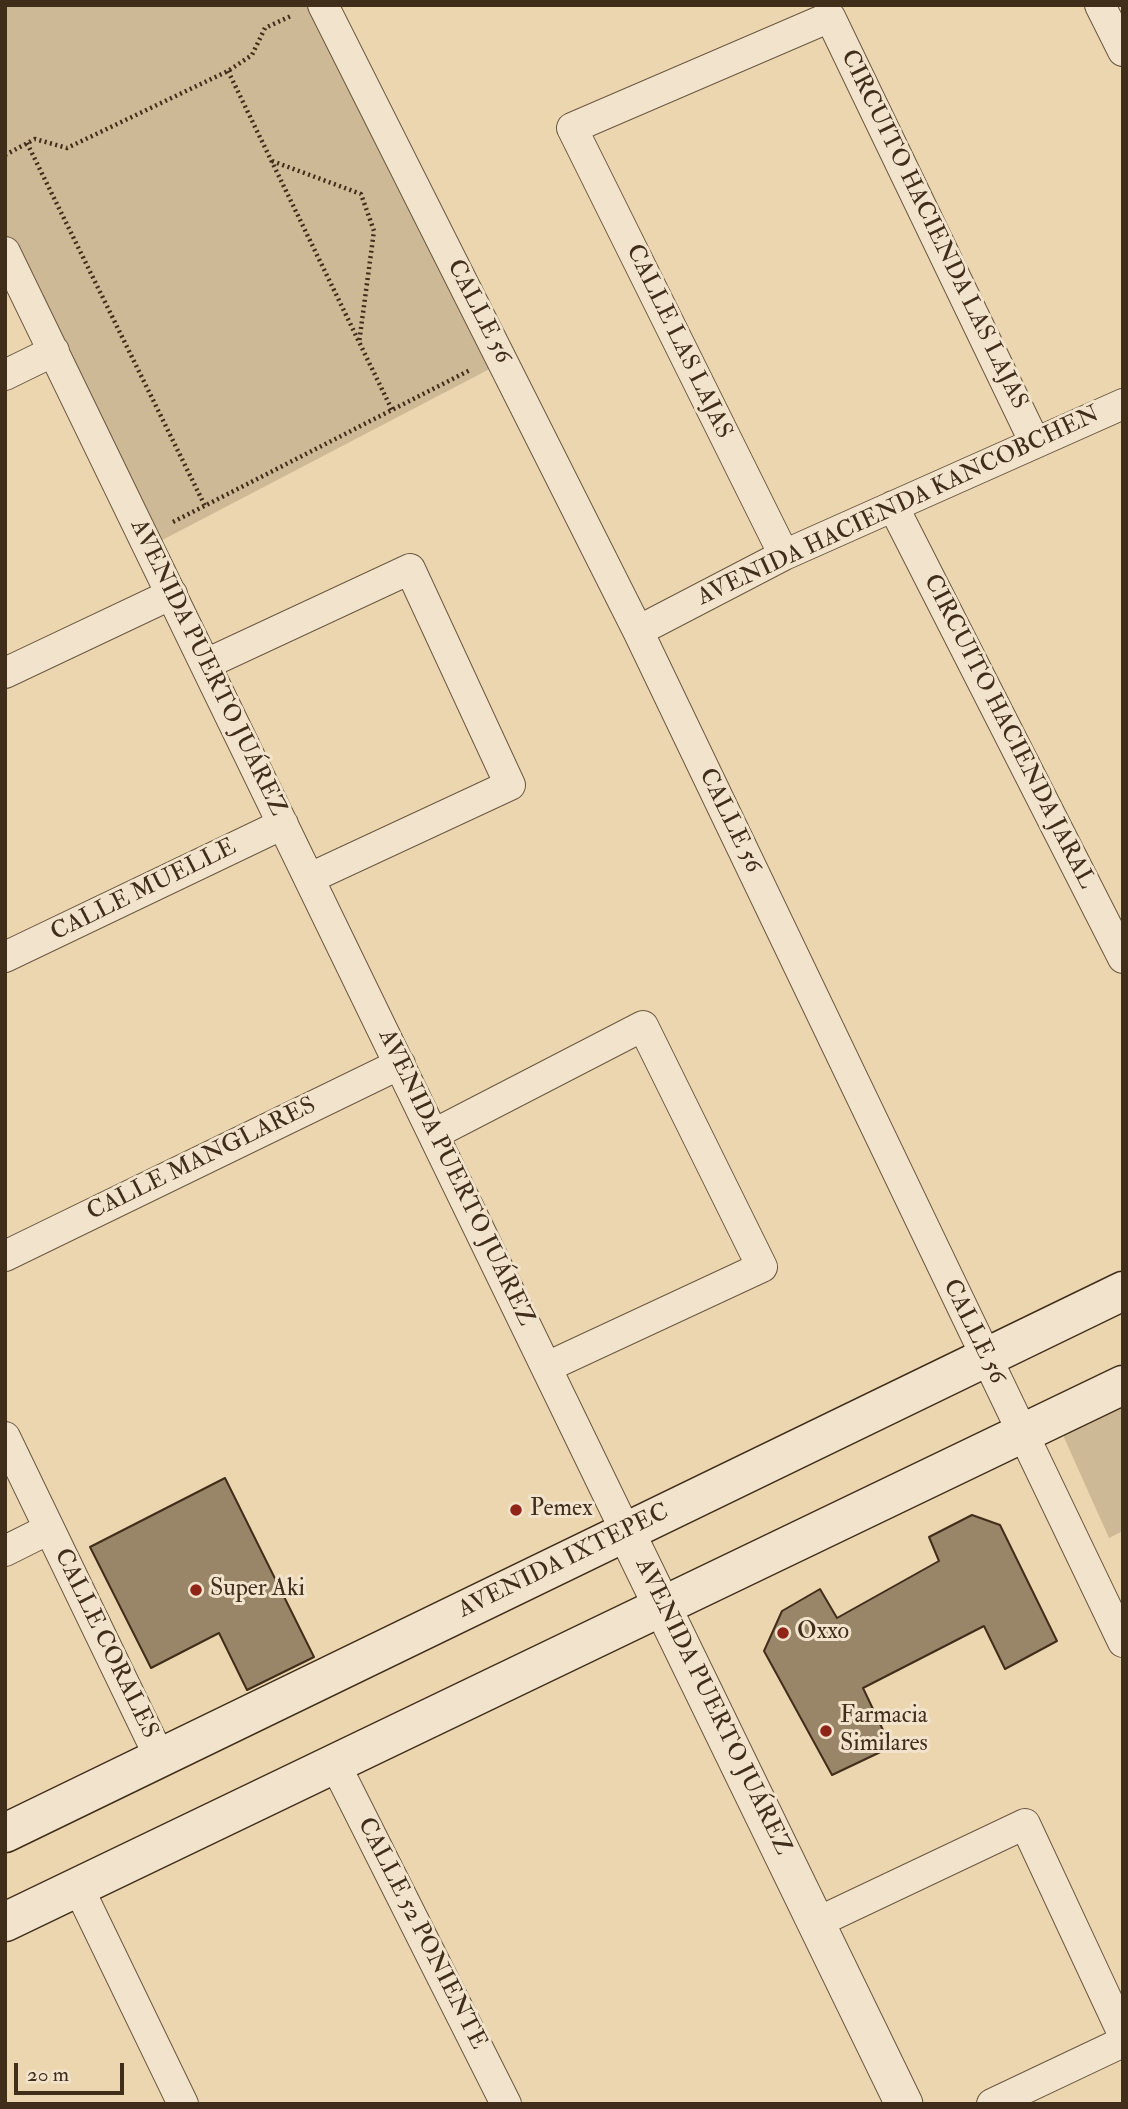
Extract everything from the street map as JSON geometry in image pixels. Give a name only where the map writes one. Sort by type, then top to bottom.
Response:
[{"type":"main road","name":"AVENIDA IXTEPEC","points":[[5,1833],[1123,1291]]},
{"type":"main road","points":[[5,1922],[1123,1385]]},
{"type":"street","points":[[1100,5],[1123,51]]},
{"type":"street","name":"CALLE 56","points":[[313,8],[500,354],[638,631],[1123,1642]]},
{"type":"street","name":"CALLE LAS LAJAS","points":[[784,555],[572,128],[830,17]]},
{"type":"street","name":"CIRCUITO HACIENDA LAS LAJAS","points":[[830,17],[1035,443]]},
{"type":"street","name":"AVENIDA PUERTO JUÁREZ","points":[[5,252],[904,2104]]},
{"type":"street","points":[[5,375],[54,351]]},
{"type":"street","name":"AVENIDA HACIENDA KANCOBCHEN","points":[[638,631],[784,555],[1123,404]]},
{"type":"street","name":"CIRCUITO HACIENDA JARAL","points":[[893,506],[1123,958]]},
{"type":"street","points":[[206,664],[410,569],[510,785],[310,878]]},
{"type":"street","points":[[5,673],[172,594]]},
{"type":"street","name":"CALLE MUELLE","points":[[5,957],[283,824]]},
{"type":"street","points":[[434,1134],[643,1026],[762,1267],[547,1367]]},
{"type":"street","name":"CALLE MANGLARES","points":[[5,1256],[400,1063]]},
{"type":"street","name":"CALLE CORALES","points":[[5,1437],[160,1758]]},
{"type":"street","name":"CALLE CORALES","points":[[5,1551],[49,1529]]},
{"type":"street","name":"CALLE 52 PONIENTE","points":[[335,1764],[506,2104]]},
{"type":"street","points":[[817,1923],[1026,1824],[1123,2034]]},
{"type":"street","points":[[78,1887],[183,2104]]},
{"type":"street","points":[[992,2104],[1123,2042]]},
{"type":"path","points":[[5,155],[35,139],[67,148],[228,71],[253,55],[265,28],[313,8]]},
{"type":"path","points":[[228,71],[392,410]]},
{"type":"path","points":[[27,143],[205,506]]},
{"type":"path","points":[[271,161],[361,194],[374,231],[359,343]]},
{"type":"path","points":[[144,537],[500,354]]},
{"type":"shaded area","points":[[5,5],[324,5],[503,362],[149,547],[5,252]]},
{"type":"shaded area","points":[[1123,1405],[1123,1531],[1109,1538],[1062,1433]]},
{"type":"building","name":"Super Aki","points":[[225,1478],[314,1657],[247,1690],[219,1633],[151,1668],[90,1547]]},
{"type":"building","points":[[972,1515],[1000,1525],[1057,1641],[1005,1669],[984,1626],[863,1688],[891,1747],[832,1775],[764,1651],[782,1611],[820,1589],[837,1618],[939,1561],[929,1537]]},
{"type":"place","name":"Pemex","points":[[516,1510]]},
{"type":"place","name":"Super Aki","points":[[196,1590]]},
{"type":"place","name":"Oxxo","points":[[783,1633]]},
{"type":"place","name":"Farmacia Similares","points":[[826,1731]]}]
